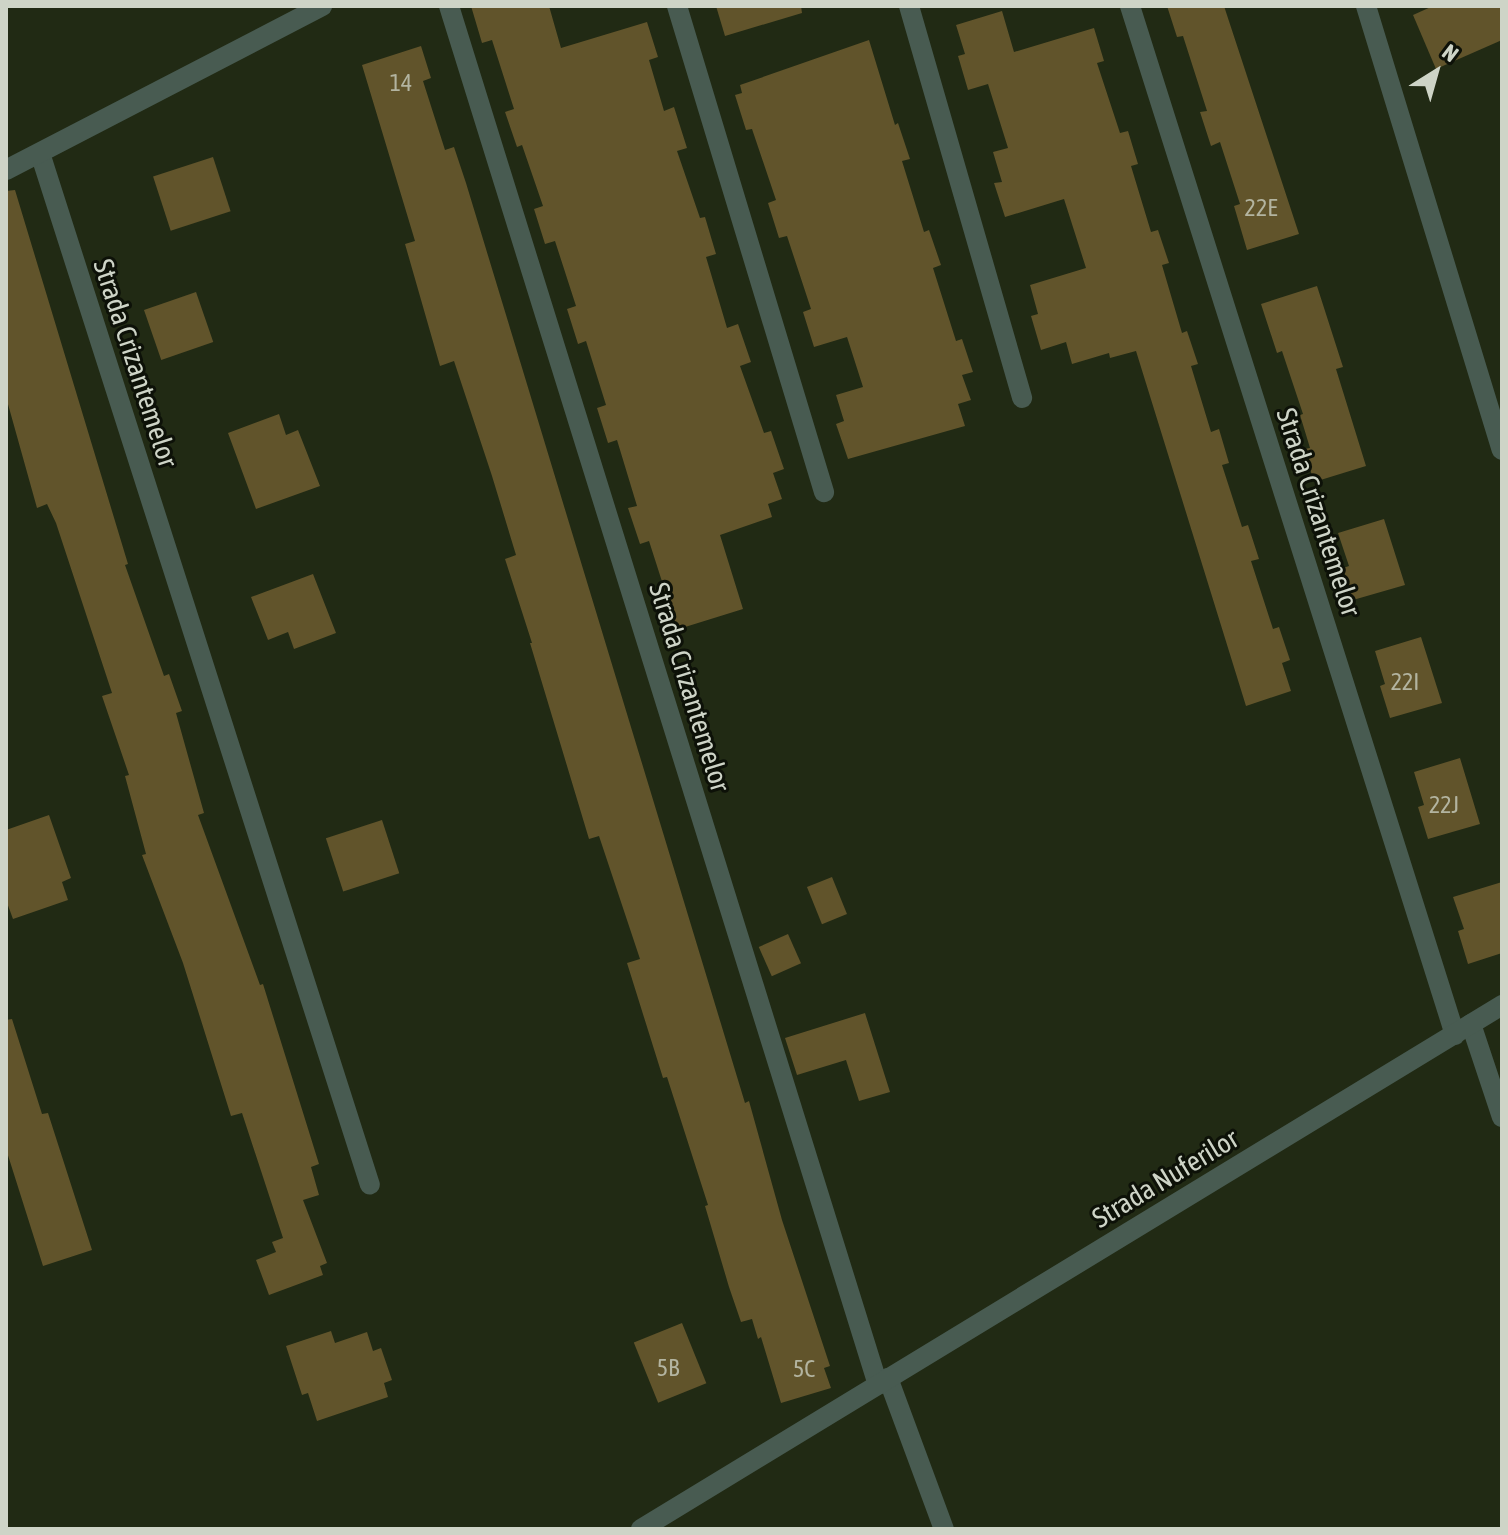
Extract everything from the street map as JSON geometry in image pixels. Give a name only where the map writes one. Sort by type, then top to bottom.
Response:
[{"type":"street","points":[[6,170],[322,6]]},
{"type":"street","name":"Strada Crizantemelor","points":[[449,6],[883,1382]]},
{"type":"street","points":[[677,6],[824,492]]},
{"type":"street","points":[[909,6],[1022,398]]},
{"type":"street","name":"Strada Crizantemelor","points":[[1130,6],[1463,1030]]},
{"type":"street","points":[[1366,6],[1502,450]]},
{"type":"street","name":"Strada Crizantemelor","points":[[40,153],[370,1185]]},
{"type":"street","name":"Strada Nuferilor","points":[[641,1529],[1502,1005]]},
{"type":"street","points":[[1463,1030],[1502,1117]]},
{"type":"street","points":[[883,1382],[944,1529]]},
{"type":"building","points":[[471,6],[549,6],[561,48],[647,22],[658,57],[649,60],[664,111],[674,107],[687,148],[677,151],[700,218],[705,217],[716,254],[706,257],[727,328],[738,324],[751,362],[740,366],[764,433],[771,431],[784,469],[773,473],[782,499],[768,504],[772,517],[720,535],[743,609],[669,632],[657,596],[666,594],[649,541],[640,544],[628,508],[637,506],[617,440],[608,443],[597,408],[606,405],[586,341],[578,344],[567,309],[576,306],[555,241],[545,244],[534,209],[543,206],[522,145],[517,147],[505,112],[514,109],[492,40],[482,43]]},
{"type":"building","points":[[716,6],[801,6],[802,13],[725,36]]},
{"type":"building","points":[[1167,6],[1224,6],[1299,234],[1247,250],[1234,206],[1240,204],[1220,142],[1211,146],[1200,112],[1207,111],[1183,36],[1177,37]]},
{"type":"building","points":[[1433,6],[1502,6],[1502,40],[1436,69],[1413,15]]},
{"type":"building","points":[[1002,11],[1014,52],[1094,28],[1104,61],[1097,63],[1120,133],[1128,131],[1138,164],[1131,166],[1151,232],[1158,230],[1169,263],[1162,265],[1182,333],[1187,331],[1198,364],[1191,366],[1211,432],[1219,429],[1229,463],[1222,465],[1242,527],[1248,525],[1259,559],[1251,561],[1273,629],[1279,627],[1290,660],[1282,663],[1291,691],[1246,706],[1136,351],[1110,358],[1109,353],[1072,364],[1066,342],[1041,350],[1031,316],[1038,314],[1030,285],[1086,268],[1064,199],[1005,217],[994,183],[1002,182],[993,152],[1008,148],[988,84],[968,90],[958,56],[965,54],[956,25]]},
{"type":"building","points":[[869,40],[895,125],[898,123],[910,159],[902,161],[924,232],[929,230],[941,265],[933,268],[956,341],[962,339],[973,372],[962,375],[971,400],[958,404],[965,426],[848,459],[836,424],[844,421],[836,395],[863,387],[847,337],[814,347],[803,312],[811,309],[787,236],[779,238],[768,203],[776,200],[752,129],[746,130],[735,95],[742,93],[740,85]]},
{"type":"building","points":[[421,46],[431,78],[423,81],[445,150],[454,147],[466,183],[745,1103],[749,1101],[782,1220],[830,1366],[824,1368],[831,1388],[781,1403],[761,1337],[758,1339],[752,1319],[741,1322],[729,1287],[705,1206],[708,1205],[627,963],[640,959],[599,836],[589,839],[505,559],[516,555],[492,476],[454,361],[440,366],[405,244],[415,241],[362,65]]},
{"type":"building","points":[[213,157],[231,211],[171,231],[153,176]]},
{"type":"building","points":[[15,190],[128,564],[125,565],[164,676],[169,674],[182,711],[176,713],[204,813],[198,815],[260,985],[263,984],[319,1164],[311,1167],[319,1195],[303,1200],[327,1263],[320,1266],[323,1275],[269,1295],[256,1260],[276,1252],[272,1242],[283,1238],[242,1113],[231,1116],[183,963],[142,855],[146,854],[125,776],[129,775],[102,696],[112,693],[56,523],[47,504],[37,508],[6,397],[6,191]]},
{"type":"building","points":[[1317,286],[1343,367],[1336,369],[1366,466],[1314,482],[1304,449],[1310,448],[1300,415],[1303,414],[1282,351],[1277,353],[1261,304]]},
{"type":"building","points":[[196,292],[213,342],[161,360],[144,310]]},
{"type":"building","points":[[279,414],[286,435],[298,430],[320,486],[256,509],[228,433]]},
{"type":"building","points":[[1384,519],[1405,585],[1353,600],[1343,568],[1349,566],[1338,533]]},
{"type":"building","points":[[313,574],[336,633],[294,649],[288,632],[268,640],[251,597]]},
{"type":"building","points":[[1421,637],[1442,703],[1390,718],[1380,686],[1385,684],[1375,651]]},
{"type":"building","points":[[1460,758],[1480,824],[1428,839],[1418,807],[1424,805],[1414,772]]},
{"type":"building","points":[[49,815],[71,878],[62,882],[68,900],[13,919],[6,900],[6,830]]},
{"type":"building","points":[[382,820],[399,873],[343,891],[326,838]]},
{"type":"building","points":[[832,877],[847,914],[822,924],[807,887]]},
{"type":"building","points":[[1502,882],[1502,953],[1468,964],[1458,931],[1464,929],[1453,897]]},
{"type":"building","points":[[788,934],[801,963],[772,976],[759,947]]},
{"type":"building","points":[[865,1013],[890,1092],[859,1101],[846,1060],[797,1075],[785,1038]]},
{"type":"building","points":[[12,1019],[42,1114],[48,1113],[92,1250],[43,1266],[6,1149],[6,1020]]},
{"type":"building","points":[[682,1323],[706,1383],[658,1403],[634,1342]]},
{"type":"building","points":[[331,1331],[335,1343],[367,1332],[373,1351],[381,1348],[392,1380],[384,1383],[388,1397],[317,1421],[308,1393],[302,1395],[286,1346]]}]
